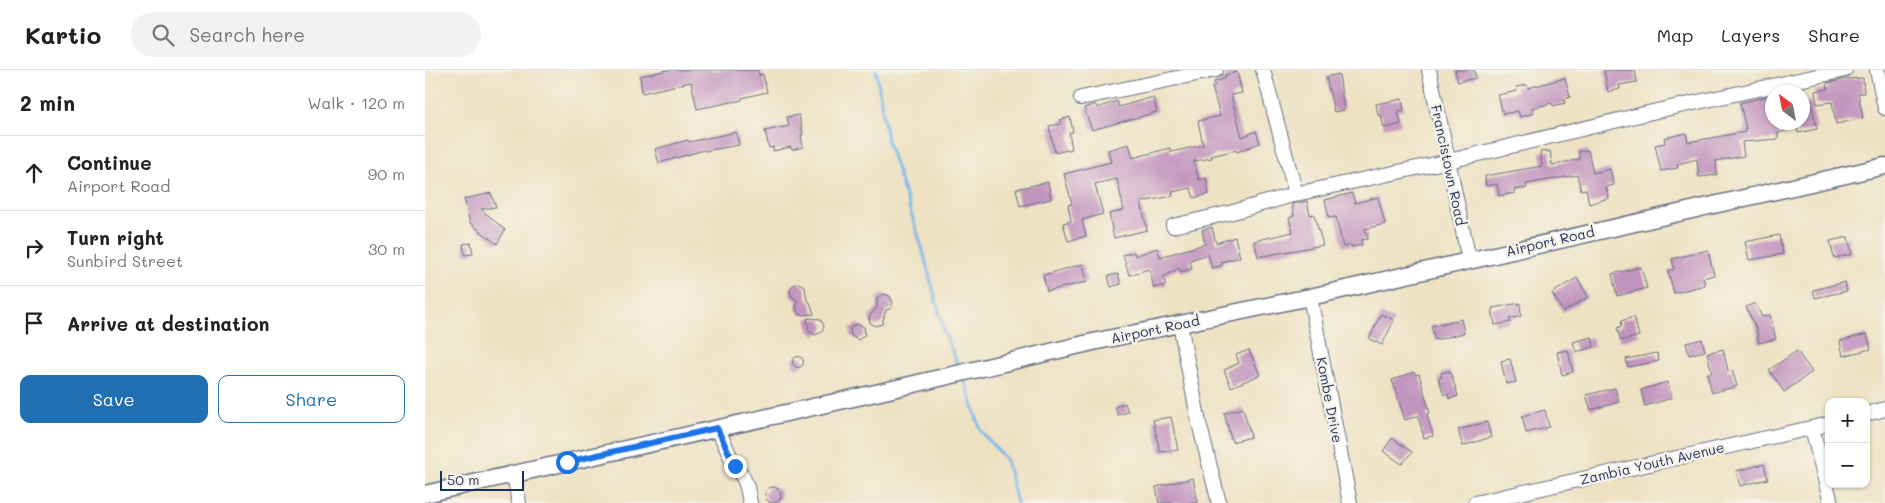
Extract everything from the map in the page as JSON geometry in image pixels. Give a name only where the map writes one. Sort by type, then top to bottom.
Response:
[{"type":"street","points":[[1081,98],[1216,70]]},
{"type":"street","points":[[1263,70],[1296,194]]},
{"type":"street","name":"Francistown Road","points":[[1429,70],[1469,260]]},
{"type":"street","points":[[1173,226],[1233,212],[1296,194],[1449,161],[1652,112],[1845,70]]},
{"type":"street","points":[[1877,70],[1885,108]]},
{"type":"street","name":"Airport Road","points":[[425,494],[1093,342],[1310,297],[1885,166]]},
{"type":"street","name":"Kombe Drive","points":[[1310,297],[1350,503]]},
{"type":"street","points":[[1180,324],[1199,423],[1219,503]]},
{"type":"street","points":[[1870,413],[1885,409]]},
{"type":"street","name":"Zambia Youth Avenue","points":[[1475,503],[1825,425]]},
{"type":"street","points":[[717,428],[735,466],[743,477],[750,503]]},
{"type":"street","points":[[1812,428],[1831,503]]},
{"type":"street","points":[[514,474],[519,503]]},
{"type":"building","points":[[668,70],[758,70],[759,75],[763,74],[767,92],[742,98],[742,100],[697,109],[691,82],[642,93],[640,76]]},
{"type":"building","points":[[1455,70],[1474,70],[1476,78],[1458,82]]},
{"type":"building","points":[[1604,70],[1635,70],[1637,82],[1619,85],[1620,89],[1608,92]]},
{"type":"building","points":[[1237,72],[1242,93],[1231,95],[1242,137],[1256,131],[1260,143],[1237,152],[1236,150],[1211,156],[1212,158],[1194,161],[1199,180],[1206,178],[1209,194],[1194,198],[1191,188],[1172,192],[1173,196],[1141,202],[1147,230],[1114,238],[1109,214],[1124,210],[1117,179],[1095,184],[1103,214],[1082,220],[1086,236],[1068,241],[1063,223],[1071,221],[1068,205],[1072,204],[1064,174],[1111,162],[1108,150],[1129,144],[1133,158],[1170,148],[1171,152],[1203,145],[1198,121],[1220,116],[1212,87],[1215,86],[1214,82],[1226,78],[1225,75]]},
{"type":"building","points":[[1339,74],[1344,110],[1334,112],[1326,77]]},
{"type":"building","points":[[1565,78],[1570,97],[1564,99],[1565,103],[1553,106],[1552,103],[1532,108],[1534,113],[1520,117],[1518,111],[1503,114],[1498,95],[1517,91],[1516,87],[1527,85],[1528,88]]},
{"type":"building","points":[[1863,78],[1864,93],[1858,93],[1863,118],[1836,124],[1832,102],[1817,104],[1815,91],[1828,89],[1827,83]]},
{"type":"building","points":[[1153,97],[1157,112],[1092,130],[1084,108],[1095,104],[1097,108],[1117,101],[1119,107]]},
{"type":"building","points":[[1765,97],[1765,130],[1789,130],[1778,133],[1778,139],[1742,142],[1744,156],[1716,161],[1717,175],[1699,177],[1697,159],[1677,164],[1678,168],[1661,171],[1655,145],[1665,143],[1664,138],[1686,133],[1688,142],[1745,132],[1740,103]]},
{"type":"building","points":[[1402,99],[1404,110],[1398,111],[1401,124],[1384,128],[1381,115],[1378,115],[1376,104]]},
{"type":"building","points":[[1811,102],[1817,129],[1798,133],[1797,130],[1810,130]]},
{"type":"building","points":[[799,115],[803,147],[792,150],[791,147],[773,151],[773,147],[769,148],[765,131],[789,126],[787,117]]},
{"type":"building","points":[[1070,117],[1073,132],[1069,133],[1072,149],[1055,153],[1049,126],[1061,124],[1060,120]]},
{"type":"building","points":[[736,132],[739,145],[704,150],[659,163],[655,149],[688,140],[689,142]]},
{"type":"building","points":[[1588,150],[1593,173],[1610,169],[1614,185],[1606,187],[1609,198],[1589,204],[1586,189],[1581,190],[1577,175],[1526,184],[1527,188],[1514,190],[1515,193],[1499,196],[1497,184],[1486,186],[1485,176],[1542,166],[1540,152],[1550,151],[1552,165],[1580,159],[1578,152]]},
{"type":"building","points":[[1048,182],[1051,199],[1020,206],[1016,189]]},
{"type":"building","points":[[491,193],[496,207],[481,209],[505,230],[497,244],[470,223],[464,199]]},
{"type":"building","points":[[1352,193],[1355,203],[1378,197],[1385,224],[1365,229],[1368,239],[1361,240],[1362,245],[1343,247],[1336,217],[1329,218],[1325,200]]},
{"type":"building","points":[[1307,201],[1310,215],[1314,214],[1323,245],[1258,257],[1254,241],[1293,232],[1289,218],[1294,216],[1292,204]]},
{"type":"building","points":[[1212,227],[1216,243],[1235,237],[1240,257],[1221,262],[1223,265],[1212,268],[1208,254],[1190,260],[1192,269],[1181,272],[1179,268],[1163,277],[1166,285],[1154,288],[1149,269],[1129,275],[1123,255],[1134,252],[1135,256],[1157,248],[1160,257],[1205,244],[1202,230]]},
{"type":"building","points":[[1779,235],[1783,254],[1749,260],[1745,242]]},
{"type":"building","points":[[1848,237],[1852,254],[1834,258],[1830,241]]},
{"type":"building","points":[[471,243],[473,254],[465,255],[463,244]]},
{"type":"building","points":[[1708,250],[1714,275],[1703,278],[1705,285],[1674,293],[1668,271],[1674,269],[1672,259]]},
{"type":"building","points":[[1083,264],[1087,282],[1047,291],[1043,275]]},
{"type":"building","points":[[1641,267],[1647,288],[1617,296],[1612,274]]},
{"type":"building","points":[[1118,274],[1121,284],[1111,287],[1108,276]]},
{"type":"building","points":[[1577,278],[1588,297],[1563,312],[1552,293]]},
{"type":"building","points":[[1845,282],[1847,291],[1815,298],[1813,290]]},
{"type":"building","points":[[799,283],[805,287],[807,300],[810,302],[814,314],[800,315],[796,309],[797,300],[791,296],[790,290],[793,285]]},
{"type":"building","points":[[883,294],[890,296],[893,303],[890,309],[886,310],[882,324],[876,326],[870,323],[869,317],[877,307],[877,298]]},
{"type":"building","points":[[1520,303],[1521,316],[1509,319],[1511,322],[1495,325],[1492,308]]},
{"type":"building","points":[[1755,303],[1762,317],[1770,315],[1776,339],[1759,343],[1756,328],[1746,307]]},
{"type":"building","points":[[1381,314],[1394,320],[1382,345],[1369,339]]},
{"type":"building","points":[[1634,317],[1639,336],[1621,341],[1617,328],[1622,326],[1621,321]]},
{"type":"building","points":[[807,318],[820,319],[824,325],[822,332],[815,335],[809,331]]},
{"type":"building","points":[[1461,319],[1464,333],[1435,340],[1431,326]]},
{"type":"building","points":[[857,324],[864,327],[865,335],[858,340],[851,336],[850,328]]},
{"type":"building","points":[[1867,334],[1871,349],[1843,356],[1840,341]]},
{"type":"building","points":[[1592,337],[1594,347],[1576,352],[1573,342]]},
{"type":"building","points":[[1702,339],[1705,351],[1689,355],[1686,343]]},
{"type":"building","points":[[1723,349],[1728,371],[1732,370],[1737,386],[1712,393],[1707,374],[1712,372],[1707,353]]},
{"type":"building","points":[[1249,350],[1260,375],[1231,387],[1224,370],[1239,363],[1236,355]]},
{"type":"building","points":[[1568,350],[1573,372],[1562,375],[1557,352]]},
{"type":"building","points":[[1797,351],[1812,372],[1784,392],[1769,370]]},
{"type":"building","points":[[1657,353],[1659,361],[1628,367],[1626,359]]},
{"type":"building","points":[[798,356],[804,362],[798,368],[792,362]]},
{"type":"building","points":[[1510,359],[1516,382],[1506,384],[1501,361]]},
{"type":"building","points":[[1450,371],[1458,396],[1449,399],[1448,394],[1444,395],[1438,378],[1442,377],[1441,373]]},
{"type":"building","points":[[1414,372],[1416,375],[1419,374],[1430,413],[1427,414],[1433,436],[1424,438],[1418,416],[1405,420],[1392,380]]},
{"type":"building","points":[[1667,382],[1672,398],[1645,406],[1641,390]]},
{"type":"building","points":[[1615,388],[1619,402],[1591,410],[1586,395]]},
{"type":"building","points":[[1125,403],[1128,412],[1118,415],[1115,407]]},
{"type":"building","points":[[1243,408],[1251,437],[1232,442],[1224,413]]},
{"type":"building","points":[[1545,410],[1549,427],[1526,433],[1522,416]]},
{"type":"building","points":[[1171,417],[1178,450],[1160,452],[1153,420]]},
{"type":"building","points":[[1487,422],[1491,437],[1463,446],[1458,430]]},
{"type":"building","points":[[1392,438],[1412,452],[1402,464],[1383,451]]},
{"type":"building","points":[[1764,464],[1768,479],[1740,486],[1736,471]]},
{"type":"building","points":[[1193,478],[1198,503],[1159,503],[1156,487]]},
{"type":"building","points":[[770,487],[776,487],[781,492],[779,501],[770,503],[765,498],[765,492]]},
{"type":"waterway","points":[[876,70],[887,140],[921,244],[945,334],[957,363]]},
{"type":"waterway","points":[[964,379],[981,431],[1006,460],[1017,503]]},
{"type":"route","points":[[567,462],[717,428],[735,466]]}]
